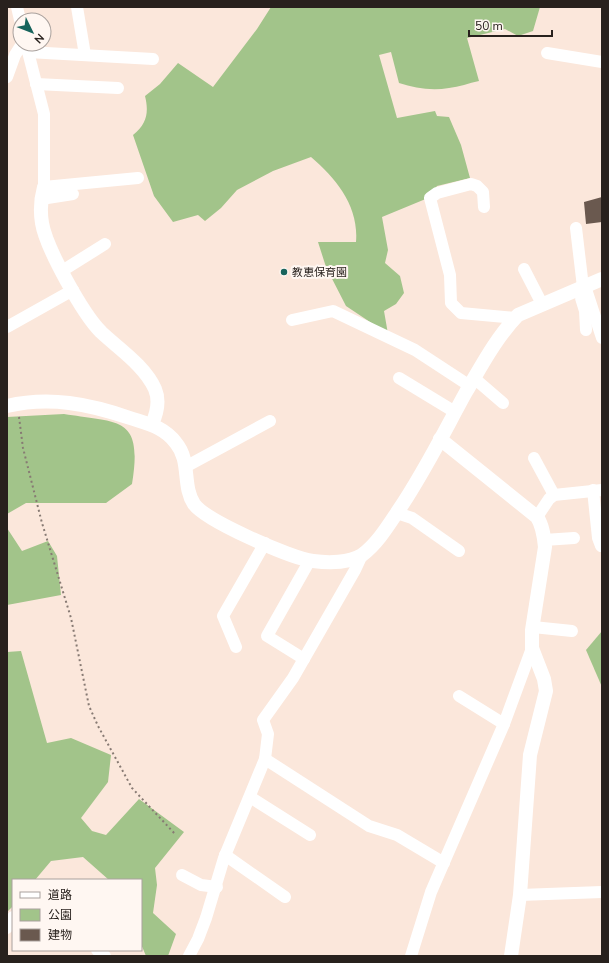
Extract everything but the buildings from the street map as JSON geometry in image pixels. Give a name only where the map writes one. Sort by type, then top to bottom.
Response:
[{"type":"street","points":[[77,7],[84,55]]},
{"type":"street","points":[[52,51],[84,55],[153,59]]},
{"type":"street","points":[[7,77],[15,55],[19,52]]},
{"type":"street","points":[[27,52],[44,114],[42,223],[46,238],[62,271],[100,330],[147,376],[155,390],[158,400],[157,412],[152,424]]},
{"type":"street","points":[[547,53],[602,62]]},
{"type":"street","points":[[36,84],[118,88]]},
{"type":"street","points":[[43,193],[138,178]]},
{"type":"street","points":[[484,207],[483,192],[477,186],[471,184],[437,193],[430,198],[450,276],[451,303],[460,313],[515,318]]},
{"type":"street","points":[[43,193],[73,194]]},
{"type":"street","points":[[576,228],[586,330]]},
{"type":"street","points":[[62,271],[105,244]]},
{"type":"street","points":[[524,269],[542,304]]},
{"type":"street","points":[[12,405],[37,401],[70,401],[107,410],[152,424],[158,427],[177,443],[187,466],[188,489],[194,504],[216,521],[282,552],[310,560],[350,560],[362,555],[373,546],[397,513],[415,486],[491,348],[515,318],[542,304],[602,279]]},
{"type":"street","points":[[582,287],[602,338]]},
{"type":"street","points":[[7,327],[74,290]]},
{"type":"street","points":[[292,320],[332,311],[415,350],[472,382],[503,403]]},
{"type":"street","points":[[399,378],[455,412]]},
{"type":"street","points":[[187,466],[270,420]]},
{"type":"street","points":[[411,956],[431,892],[504,724],[532,648],[533,627],[544,540],[540,522],[537,517],[440,439]]},
{"type":"street","points":[[534,458],[554,495]]},
{"type":"street","points":[[537,517],[549,499],[554,495],[598,490],[598,538],[601,546]]},
{"type":"street","points":[[397,513],[412,518],[459,550]]},
{"type":"street","points":[[544,540],[574,538]]},
{"type":"street","points":[[236,647],[223,616],[265,544]]},
{"type":"street","points":[[190,956],[198,940],[225,855],[265,759],[268,734],[263,720],[293,678],[355,570],[362,555]]},
{"type":"street","points":[[304,659],[267,636],[310,560]]},
{"type":"street","points":[[533,627],[572,631]]},
{"type":"street","points":[[511,956],[520,895],[530,755],[546,690],[544,679],[532,648]]},
{"type":"street","points":[[459,696],[504,724]]},
{"type":"street","points":[[265,759],[369,826],[397,835],[444,863]]},
{"type":"street","points":[[250,797],[310,835]]},
{"type":"street","points":[[225,855],[286,896]]},
{"type":"street","points":[[182,875],[201,885],[216,887]]},
{"type":"street","points":[[520,895],[602,892]]},
{"type":"street","points":[[7,928],[12,919]]},
{"type":"path","points":[[12,405],[42,523],[71,618],[89,706],[98,726],[132,788],[176,835]]},
{"type":"green space","points":[[271,7],[540,7],[533,31],[518,36],[505,29],[467,38],[479,81],[442,89],[417,88],[405,85],[399,83],[391,52],[379,55],[397,118],[435,111],[437,116],[449,117],[461,145],[470,178],[437,186],[428,198],[382,217],[388,250],[385,263],[400,276],[404,293],[396,304],[384,311],[388,334],[346,306],[326,267],[318,242],[356,242],[356,229],[354,217],[344,195],[337,184],[311,157],[273,171],[237,190],[221,208],[205,221],[198,215],[173,222],[154,196],[133,135],[141,127],[146,117],[147,107],[145,96],[160,84],[178,63],[213,87],[257,29]]},
{"type":"green space","points":[[64,414],[113,422],[123,427],[130,434],[134,446],[135,462],[132,484],[106,503],[26,503],[7,514],[7,417]]},
{"type":"green space","points":[[7,528],[22,551],[48,541],[57,556],[61,595],[7,605]]},
{"type":"green space","points":[[602,631],[602,687],[586,650]]},
{"type":"green space","points":[[21,651],[47,743],[71,738],[111,755],[108,782],[81,818],[92,831],[106,835],[139,799],[184,832],[155,868],[157,885],[153,913],[176,934],[168,956],[146,956],[142,946],[142,879],[108,879],[83,857],[51,861],[36,879],[12,879],[12,907],[7,912],[7,652]]},
{"type":"place","name":"教恵保育園","points":[[284,272]]}]
